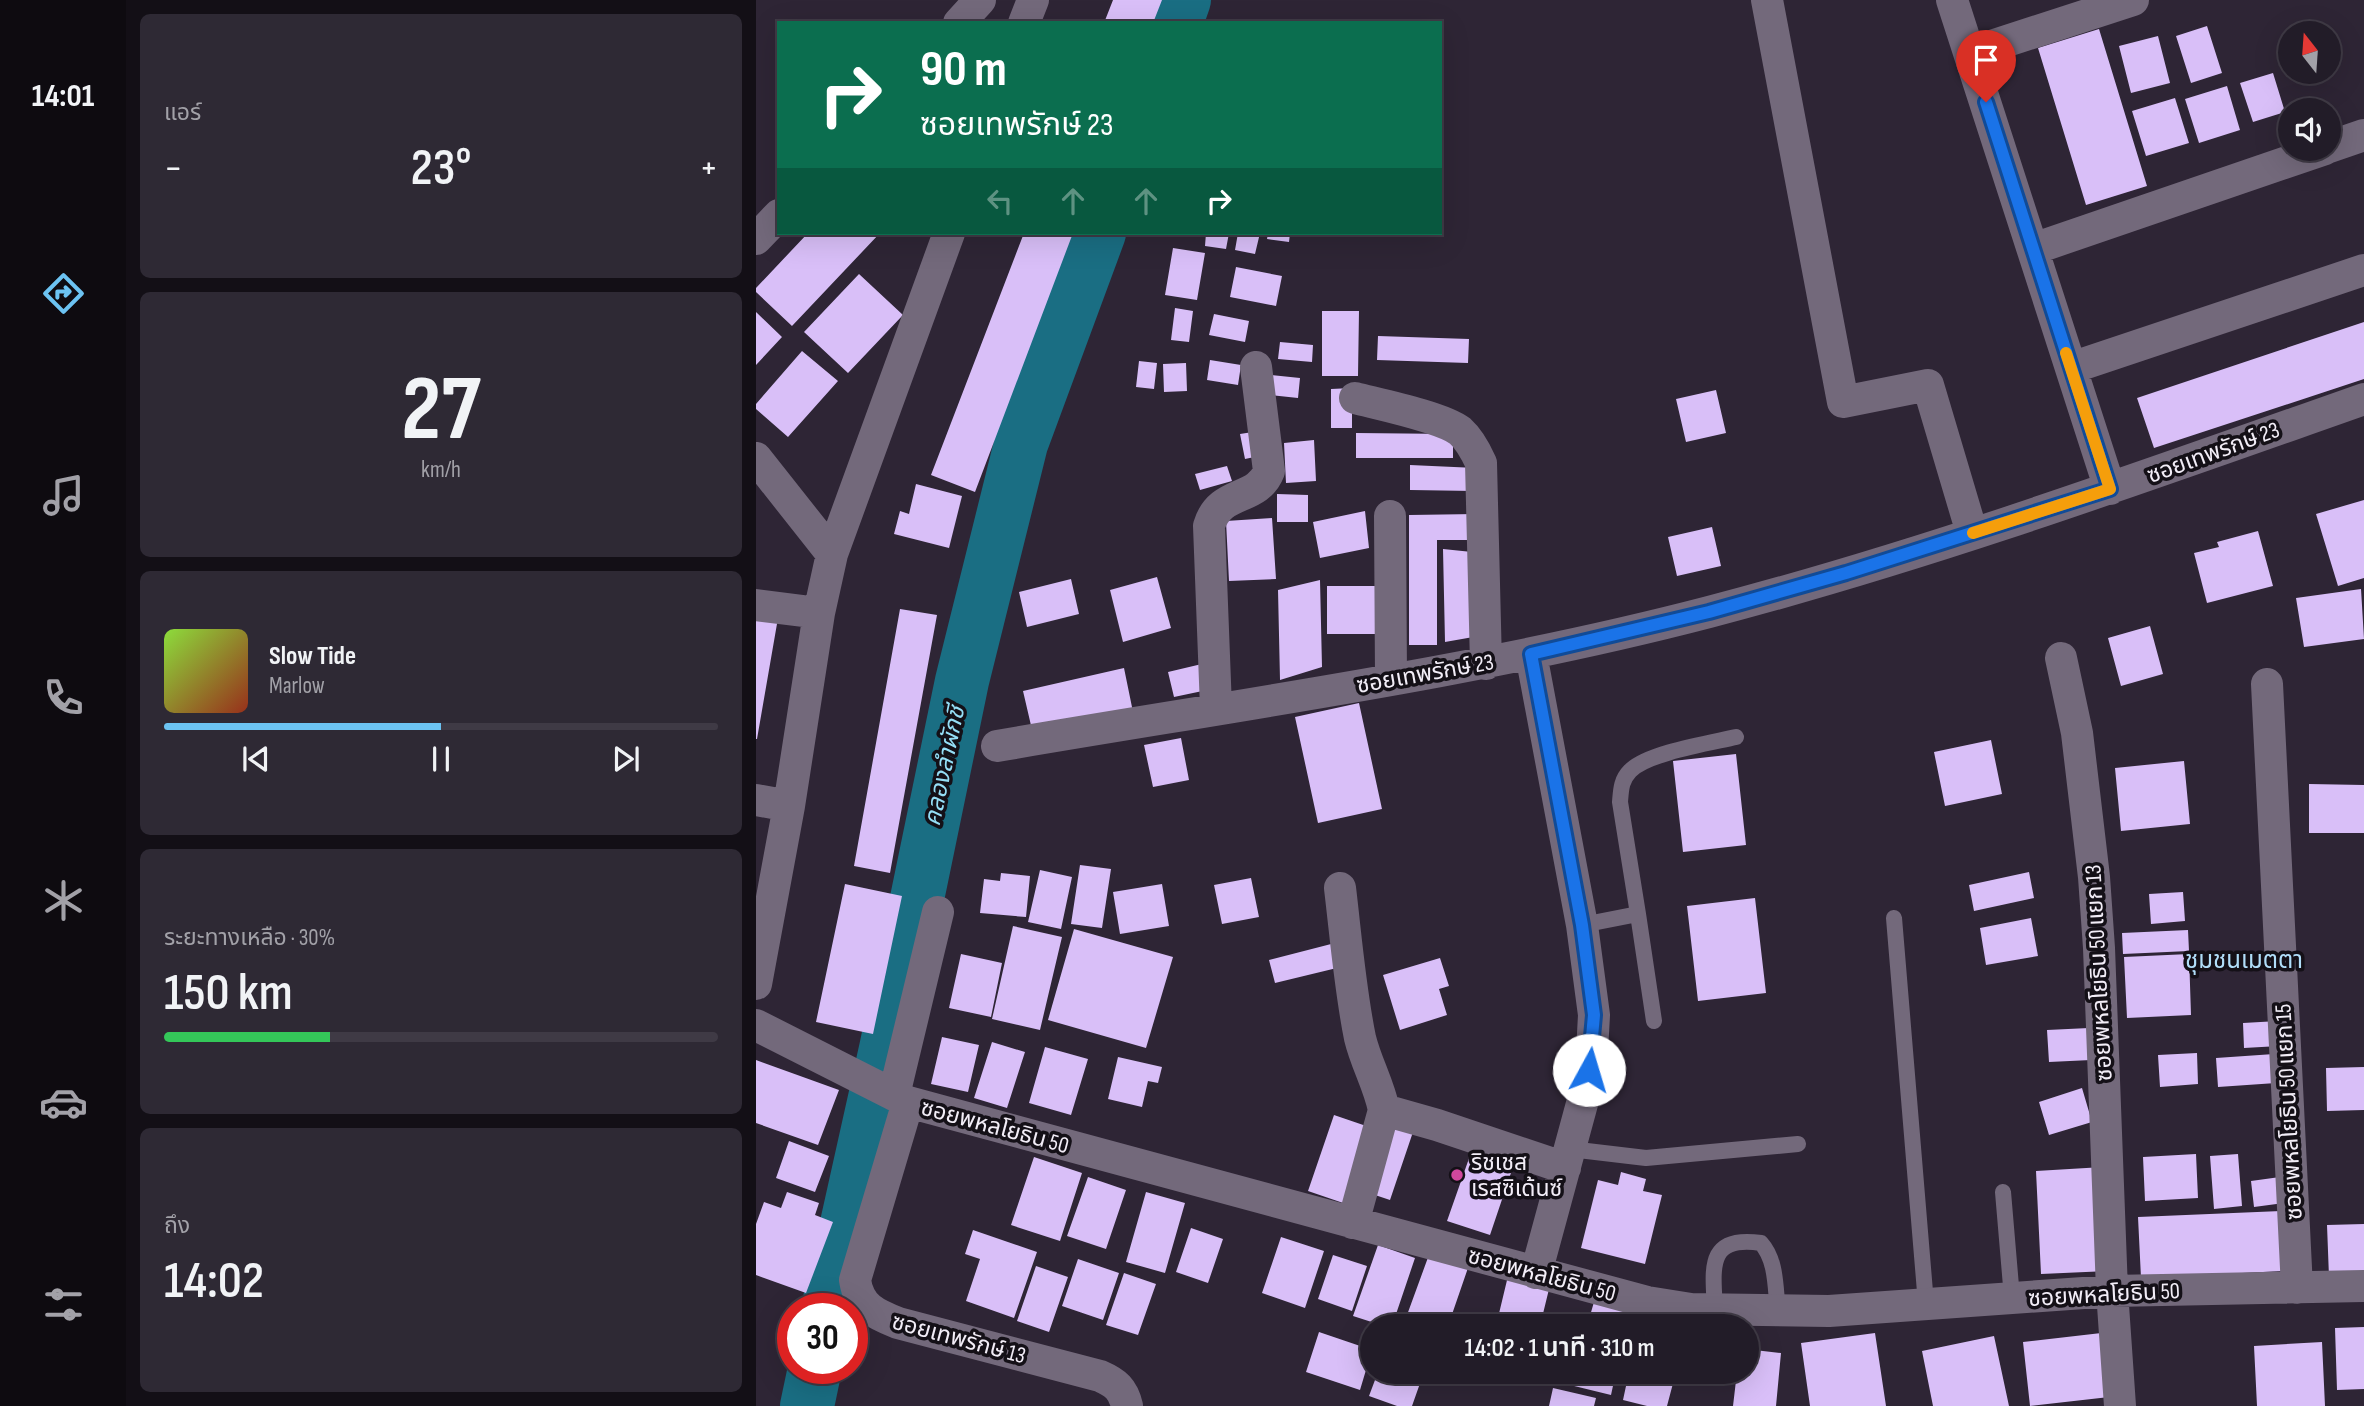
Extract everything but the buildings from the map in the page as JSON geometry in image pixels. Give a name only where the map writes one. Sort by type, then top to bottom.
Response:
[{"type":"street","points":[[1025,21],[1033,0]]},
{"type":"street","points":[[1768,0],[1843,402],[1928,385],[1972,533]]},
{"type":"street","points":[[1952,0],[2110,489]]},
{"type":"street","points":[[1970,53],[2133,0]]},
{"type":"street","points":[[2341,143],[2364,135]]},
{"type":"street","points":[[2033,248],[2289,161]]},
{"type":"street","points":[[756,239],[777,217]]},
{"type":"street","points":[[756,984],[789,806],[819,613],[832,554],[948,235]]},
{"type":"street","points":[[2071,368],[2364,270]]},
{"type":"street","points":[[1216,708],[1209,526],[1213,512],[1256,488],[1265,481],[1269,471],[1255,367]]},
{"type":"street","points":[[1355,398],[1426,417],[1459,430],[1481,463],[1486,664]]},
{"type":"street","name":"ซอยเทพรักษ์ 23","points":[[998,746],[1486,664],[1709,612],[1846,573],[2110,489],[2364,399]]},
{"type":"street","points":[[756,458],[832,554]]},
{"type":"street","points":[[1390,516],[1391,679]]},
{"type":"street","points":[[756,605],[819,613]]},
{"type":"street","points":[[1531,654],[1582,925],[1594,1015],[1586,1089],[1536,1273]]},
{"type":"street","name":"ซอยพหลโยธิน 50 แยก 13","points":[[2061,658],[2077,733],[2094,877],[2112,1291],[2120,1406]]},
{"type":"street","name":"ซอยพหลโยธิน 50 แยก 15","points":[[2267,684],[2297,1288]]},
{"type":"street","points":[[756,800],[789,806]]},
{"type":"street","points":[[1340,888],[1361,1042],[1381,1093],[1384,1110],[1353,1223]]},
{"type":"street","name":"ซอยเทพรักษ์ 13","points":[[938,912],[855,1280],[857,1292],[864,1305],[874,1314],[898,1323],[1100,1376],[1115,1383],[1124,1392],[1127,1406]]},
{"type":"street","name":"ซอยพหลโยธิน 50","points":[[756,1025],[897,1096],[1647,1302],[1691,1309],[1829,1311],[2112,1291],[2364,1286]]},
{"type":"street","points":[[1384,1110],[1567,1158]]},
{"type":"lane","points":[[1654,1021],[1620,802],[1621,784],[1630,770],[1646,760],[1736,737]]},
{"type":"lane","points":[[1582,925],[1639,914]]},
{"type":"lane","points":[[1894,918],[1926,1304]]},
{"type":"lane","points":[[1567,1158],[1646,1158],[1798,1144]]},
{"type":"lane","points":[[2003,1192],[2012,1298]]},
{"type":"lane","points":[[1715,1310],[1713,1264],[1717,1254],[1726,1244],[1744,1240],[1761,1242],[1768,1251],[1778,1311]]},
{"type":"waterway","name":"คลองลำผักชี","points":[[1177,21],[1184,0]]},
{"type":"waterway","name":"คลองลำผักชี","points":[[832,1293],[886,1049],[962,681],[1021,444],[1098,235]]},
{"type":"waterway","name":"คลองลำผักชี","points":[[807,1406],[812,1384]]},
{"type":"slow traffic","points":[[1973,533],[2110,489],[2066,353]]},
{"type":"place","name":"ริชเชส เรสซิเด้นซ์","points":[[1457,1175]]},
{"type":"district","name":"ชุมชนเมตตา","points":[[2244,960]]},
{"type":"route","points":[[1589,1070],[1594,1015],[1582,925],[1531,654],[1709,612],[1846,573],[2110,489],[1986,102]]}]
